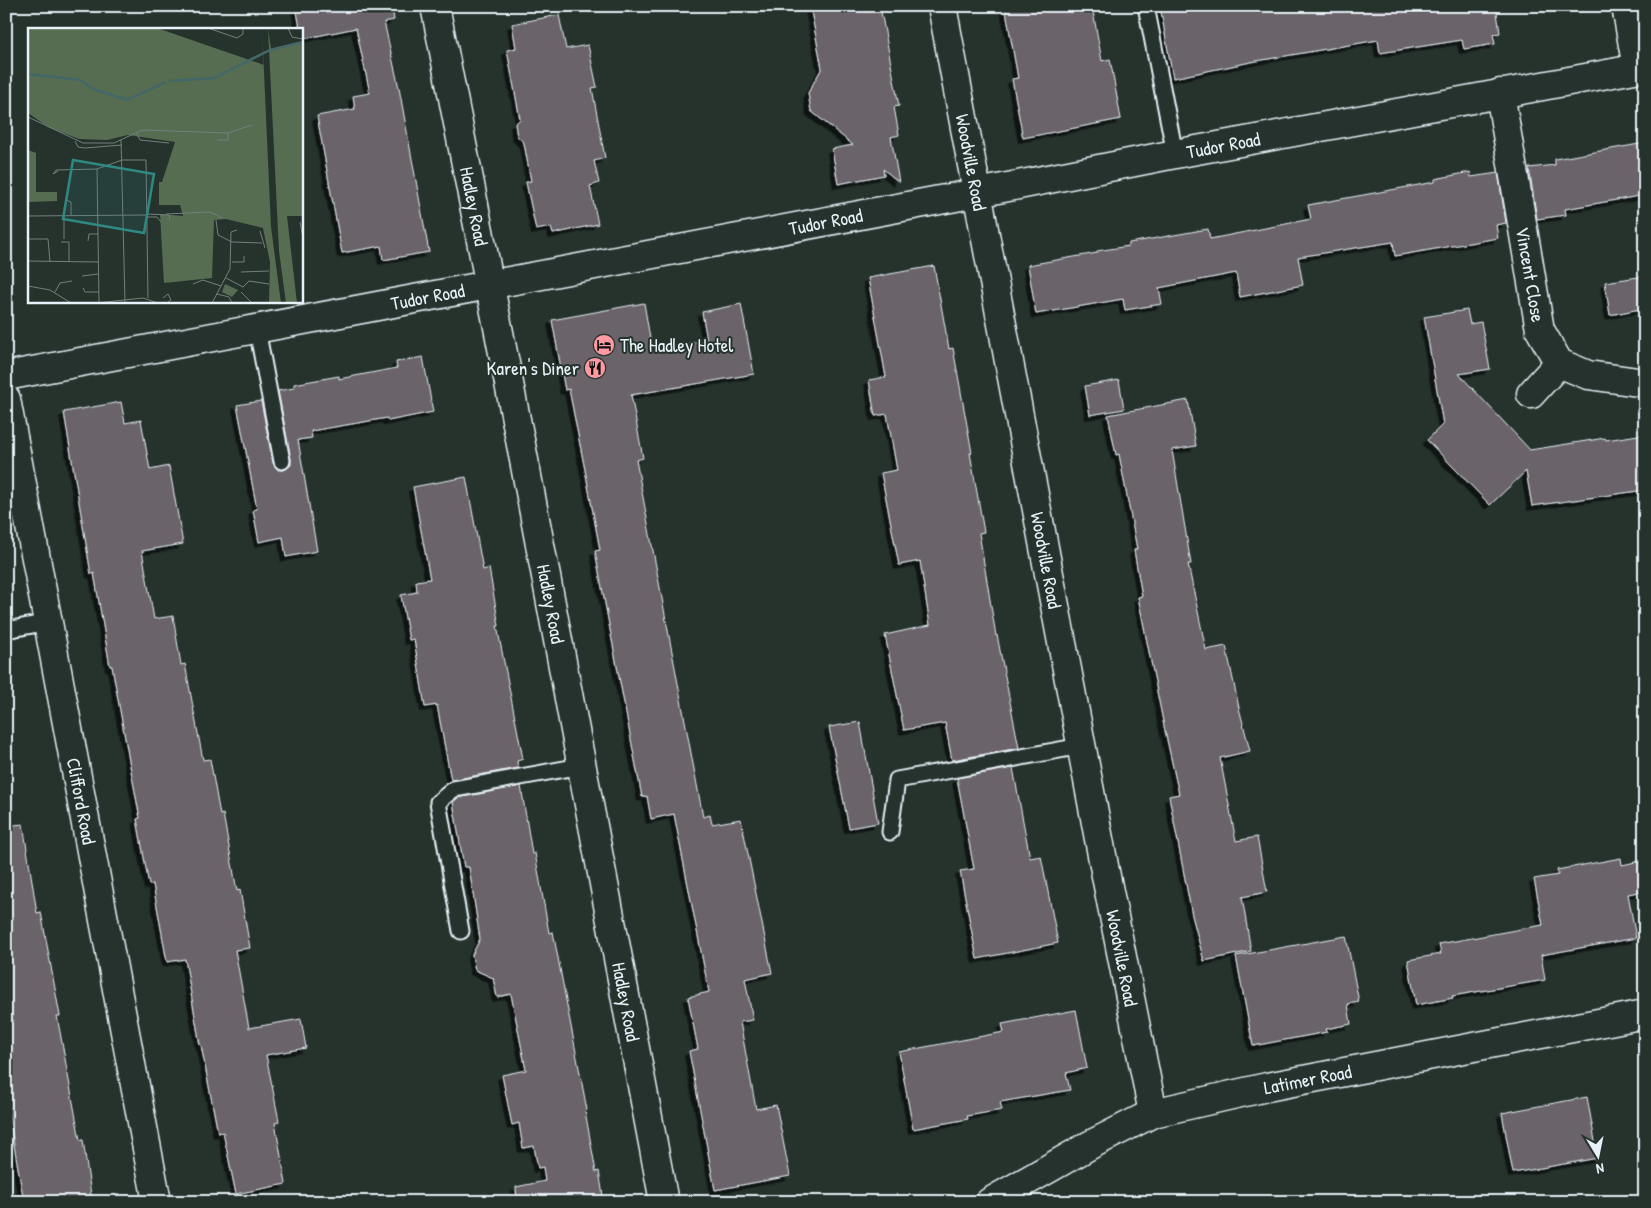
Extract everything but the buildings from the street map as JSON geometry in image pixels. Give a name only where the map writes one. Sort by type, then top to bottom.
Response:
[{"type":"street","name":"Hadley Road","points":[[435,6],[490,284],[664,1202]]},
{"type":"street","name":"Woodville Road","points":[[942,6],[1081,746],[1153,1113]]},
{"type":"street","points":[[1626,6],[1641,68]]},
{"type":"street","name":"Tudor Road","points":[[6,376],[1175,154],[1641,68]]},
{"type":"street","name":"Vincent Close","points":[[1500,93],[1540,330],[1559,363]]},
{"type":"street","points":[[1531,394],[1559,363],[1588,375],[1645,383]]},
{"type":"street","name":"Clifford Road","points":[[6,399],[157,1202]]},
{"type":"street","name":"Latimer Road","points":[[990,1202],[1090,1145],[1153,1113],[1267,1087],[1645,1014]]},
{"type":"lane","points":[[1146,6],[1175,154]]},
{"type":"lane","points":[[257,329],[282,461]]},
{"type":"lane","points":[[6,630],[49,622]]},
{"type":"lane","points":[[890,832],[897,780],[1081,746]]},
{"type":"lane","points":[[461,931],[438,802],[454,789],[582,766]]},
{"type":"place","name":"The Hadley Hotel","points":[[604,345]]},
{"type":"place","name":"Karen's Diner","points":[[595,368]]}]
